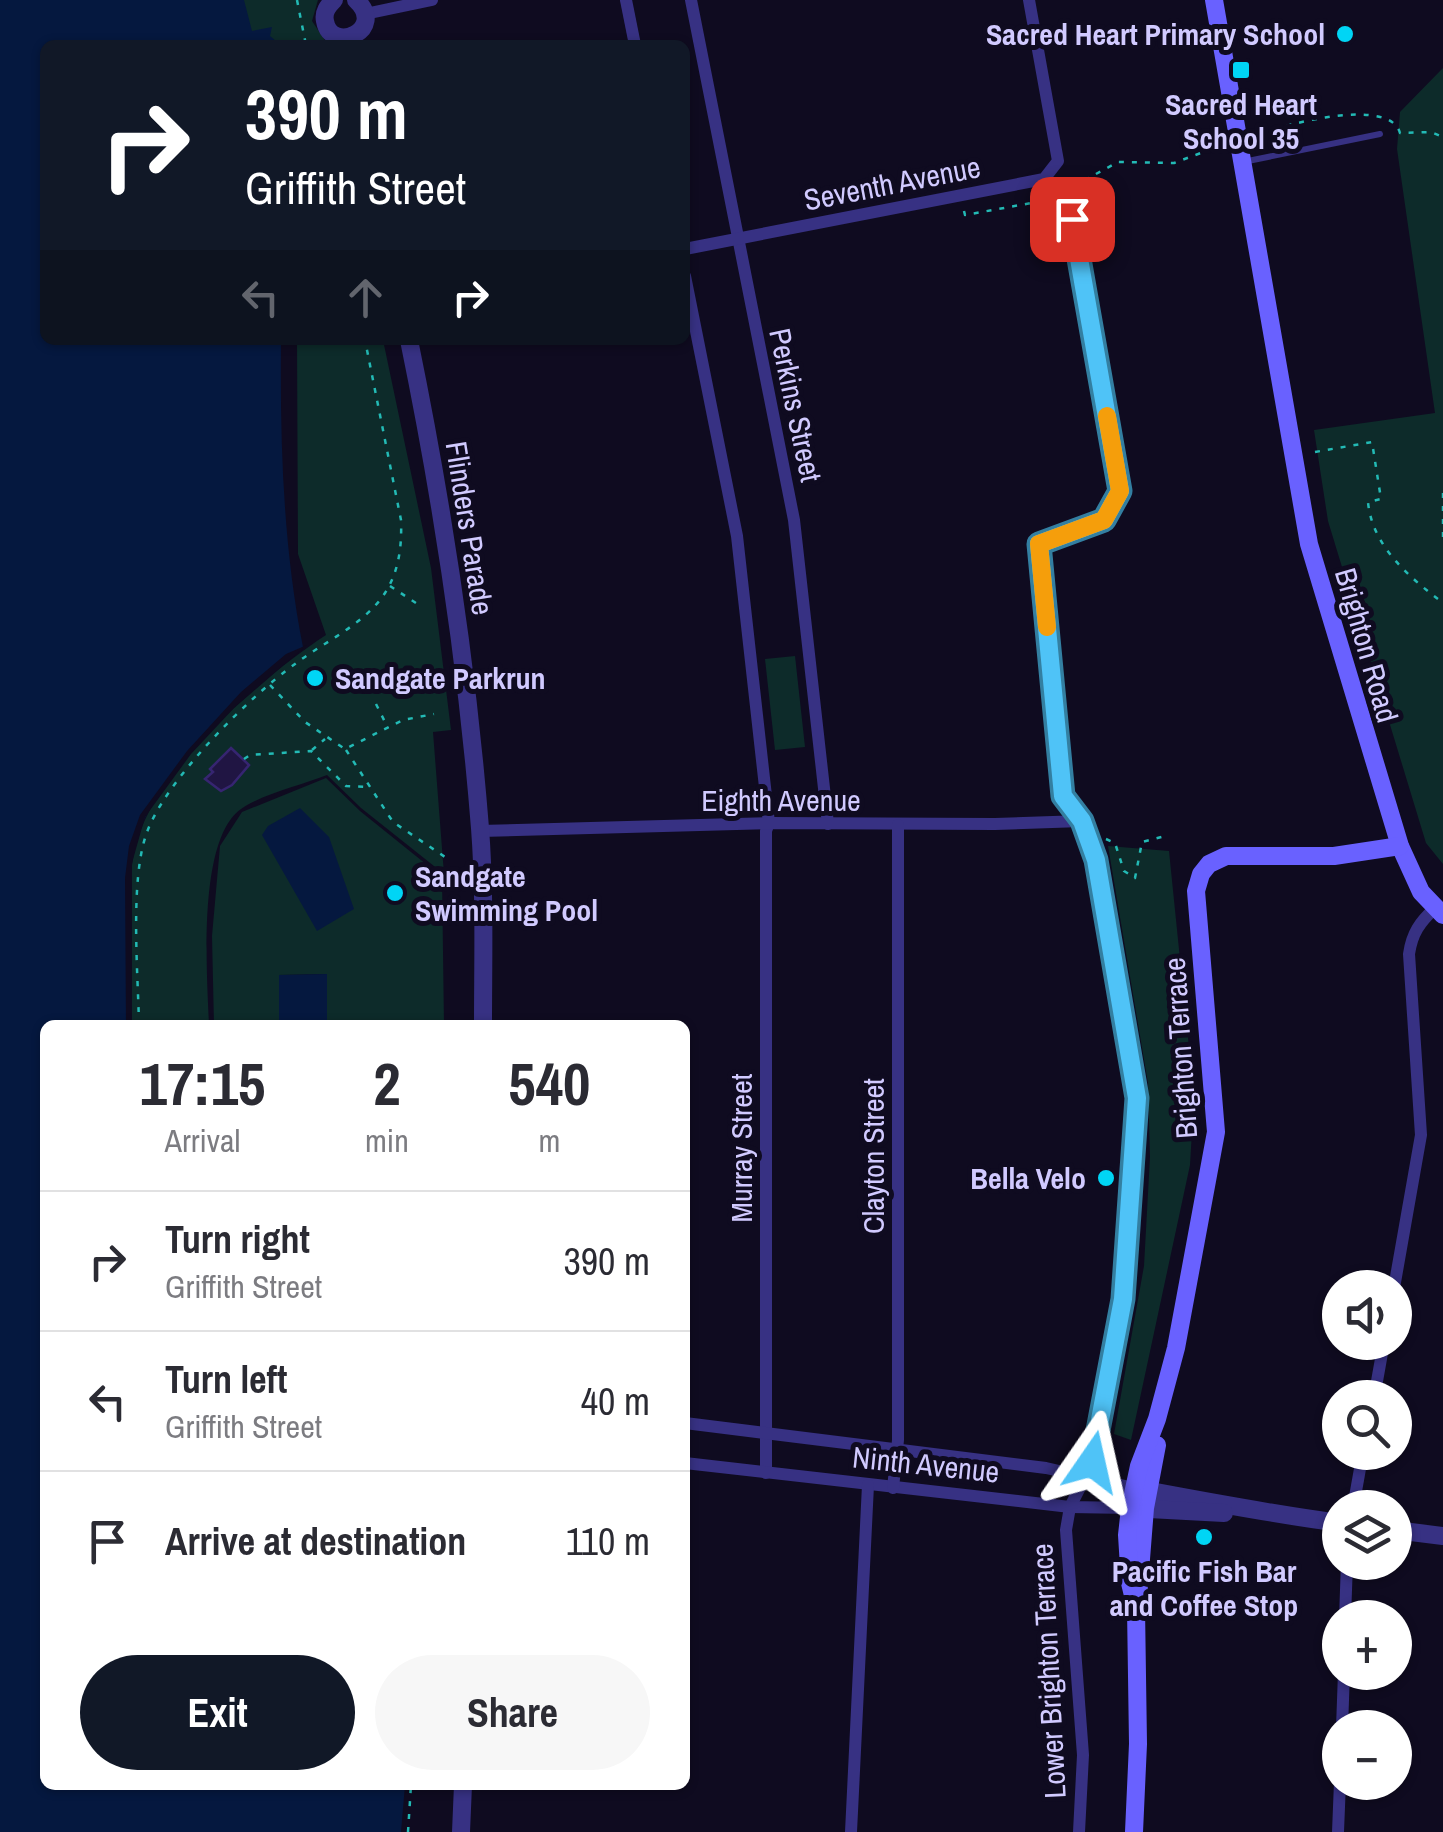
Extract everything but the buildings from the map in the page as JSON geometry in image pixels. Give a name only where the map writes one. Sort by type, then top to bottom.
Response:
[{"type":"main road","name":"Brighton Road","points":[[1214,0],[1309,544],[1400,846],[1421,892],[1439,912]]},
{"type":"main road","name":"Brighton Terrace","points":[[1134,1832],[1138,1744],[1136,1608],[1130,1584],[1127,1535],[1158,1439],[1158,1419],[1176,1348],[1216,1132],[1196,892],[1200,874],[1209,864],[1226,856],[1334,856],[1400,846]]},
{"type":"street","points":[[334,0],[326,10],[325,24],[334,35],[346,40]]},
{"type":"street","points":[[349,40],[360,32],[360,7],[432,0]]},
{"type":"street","points":[[626,0],[635,40]]},
{"type":"street","name":"Perkins Street","points":[[692,0],[794,520],[828,824]]},
{"type":"street","name":"Seventh Avenue","points":[[690,248],[1044,179],[1058,162],[1029,0]]},
{"type":"street","points":[[1070,1507],[1087,1478],[1123,1299],[1137,1098],[1096,860],[1082,821],[1063,796],[1039,544],[1104,520],[1120,491],[1072,219]]},
{"type":"street","points":[[690,301],[736,536],[770,824]]},
{"type":"street","name":"Flinders Parade","points":[[410,345],[442,504],[480,832],[483,1020]]},
{"type":"street","name":"Eighth Avenue","points":[[480,832],[1082,821]]},
{"type":"street","name":"Murray Street","points":[[766,1473],[766,832],[770,824]]},
{"type":"street","name":"Clayton Street","points":[[893,1488],[897,1449],[898,824]]},
{"type":"street","name":"Brighton Road","points":[[1397,1270],[1421,1135],[1409,954],[1411,938],[1419,923],[1439,912]]},
{"type":"street","name":"Ninth Avenue","points":[[690,1424],[1046,1468],[1087,1478],[1139,1499],[1216,1513],[1249,1512],[1322,1521]]},
{"type":"street","name":"Ninth Avenue","points":[[690,1464],[1070,1507],[1139,1499]]},
{"type":"street","points":[[851,1832],[868,1485]]},
{"type":"street","name":"Lower Brighton Terrace","points":[[1070,1507],[1066,1530],[1083,1754],[1079,1832]]},
{"type":"street","points":[[1412,1532],[1443,1536]]},
{"type":"street","points":[[461,1832],[464,1790]]},
{"type":"street","points":[[1338,1832],[1339,1800]]},
{"type":"lane","points":[[1242,162],[1380,134]]},
{"type":"path","points":[[297,0],[305,40]]},
{"type":"path","points":[[1262,134],[1360,112],[1390,118],[1400,134],[1431,132],[1443,137]]},
{"type":"path","points":[[965,216],[1048,200],[1118,162],[1174,164],[1224,144]]},
{"type":"path","points":[[139,1020],[138,878],[146,835],[160,807],[197,759],[269,684],[373,608],[389,585],[402,541],[401,520],[366,345]]},
{"type":"path","points":[[1315,452],[1372,442],[1381,499],[1368,502],[1369,515],[1394,560],[1443,602]]},
{"type":"path","points":[[1443,493],[1443,538]]},
{"type":"path","points":[[389,585],[422,607]]},
{"type":"path","points":[[269,684],[304,722],[345,749],[393,822],[448,858]]},
{"type":"path","points":[[376,704],[388,728]]},
{"type":"path","points":[[345,749],[403,720],[434,714]]},
{"type":"path","points":[[244,759],[311,751],[328,738]]},
{"type":"path","points":[[311,751],[346,786],[370,788]]},
{"type":"path","points":[[1099,840],[1115,843],[1124,871],[1135,878],[1142,842],[1165,836]]},
{"type":"path","points":[[408,1832],[411,1790]]},
{"type":"green space","points":[[239,0],[318,0],[312,21],[325,40],[249,40]]},
{"type":"green space","points":[[1443,68],[1443,864],[1426,843],[1328,521],[1314,430],[1435,413],[1397,149],[1400,112]]},
{"type":"green space","points":[[297,345],[384,345],[431,568],[451,730],[433,732],[444,874],[361,808],[327,775],[271,794],[241,809],[227,825],[217,849],[208,910],[209,1020],[132,1020],[129,891],[135,849],[145,819],[186,758],[213,728],[272,675],[326,635],[298,554]]},
{"type":"green space","points":[[795,656],[805,747],[775,750],[765,659]]},
{"type":"green space","name":"Sandgate Swimming Pool","points":[[326,778],[360,811],[442,877],[444,1020],[327,1020],[326,974],[279,975],[279,1020],[214,1020],[212,936],[220,846],[242,812]]},
{"type":"green space","points":[[1108,846],[1169,851],[1194,1097],[1190,1165],[1131,1440],[1114,1434],[1144,1266],[1150,1157],[1148,1083]]},
{"type":"water","points":[[0,0],[244,0],[252,31],[272,27],[270,36],[275,40],[40,40],[40,345],[281,345],[284,494],[303,647],[252,688],[197,743],[172,774],[137,835],[127,902],[129,1020],[40,1020],[40,1790],[405,1790],[401,1832],[0,1832]]},
{"type":"water","points":[[300,808],[329,837],[354,909],[317,931],[262,835],[268,826]]},
{"type":"water","points":[[327,974],[327,1020],[279,1020],[279,975]]},
{"type":"pier","points":[[307,645],[234,708],[191,754],[145,817],[132,863],[132,1020],[126,1020],[125,878],[129,846],[140,815],[187,751],[241,692],[286,654]]},
{"type":"slow traffic","points":[[1047,627],[1039,544],[1104,520],[1120,491],[1107,416]]},
{"type":"place","name":"Sacred Heart Primary School","points":[[1345,34]]},
{"type":"place","name":"Sacred Heart School 35","points":[[1241,70]]},
{"type":"place","name":"Sandgate Parkrun","points":[[315,678]]},
{"type":"place","name":"Sandgate Swimming Pool","points":[[395,893]]},
{"type":"place","name":"Bella Velo","points":[[1106,1178]]},
{"type":"place","name":"Pacific Fish Bar and Coffee Stop","points":[[1204,1537]]},
{"type":"route","points":[[1072,219],[1120,491],[1104,520],[1039,544],[1063,796],[1082,821],[1096,860],[1137,1098],[1130,1243],[1092,1462]]}]
